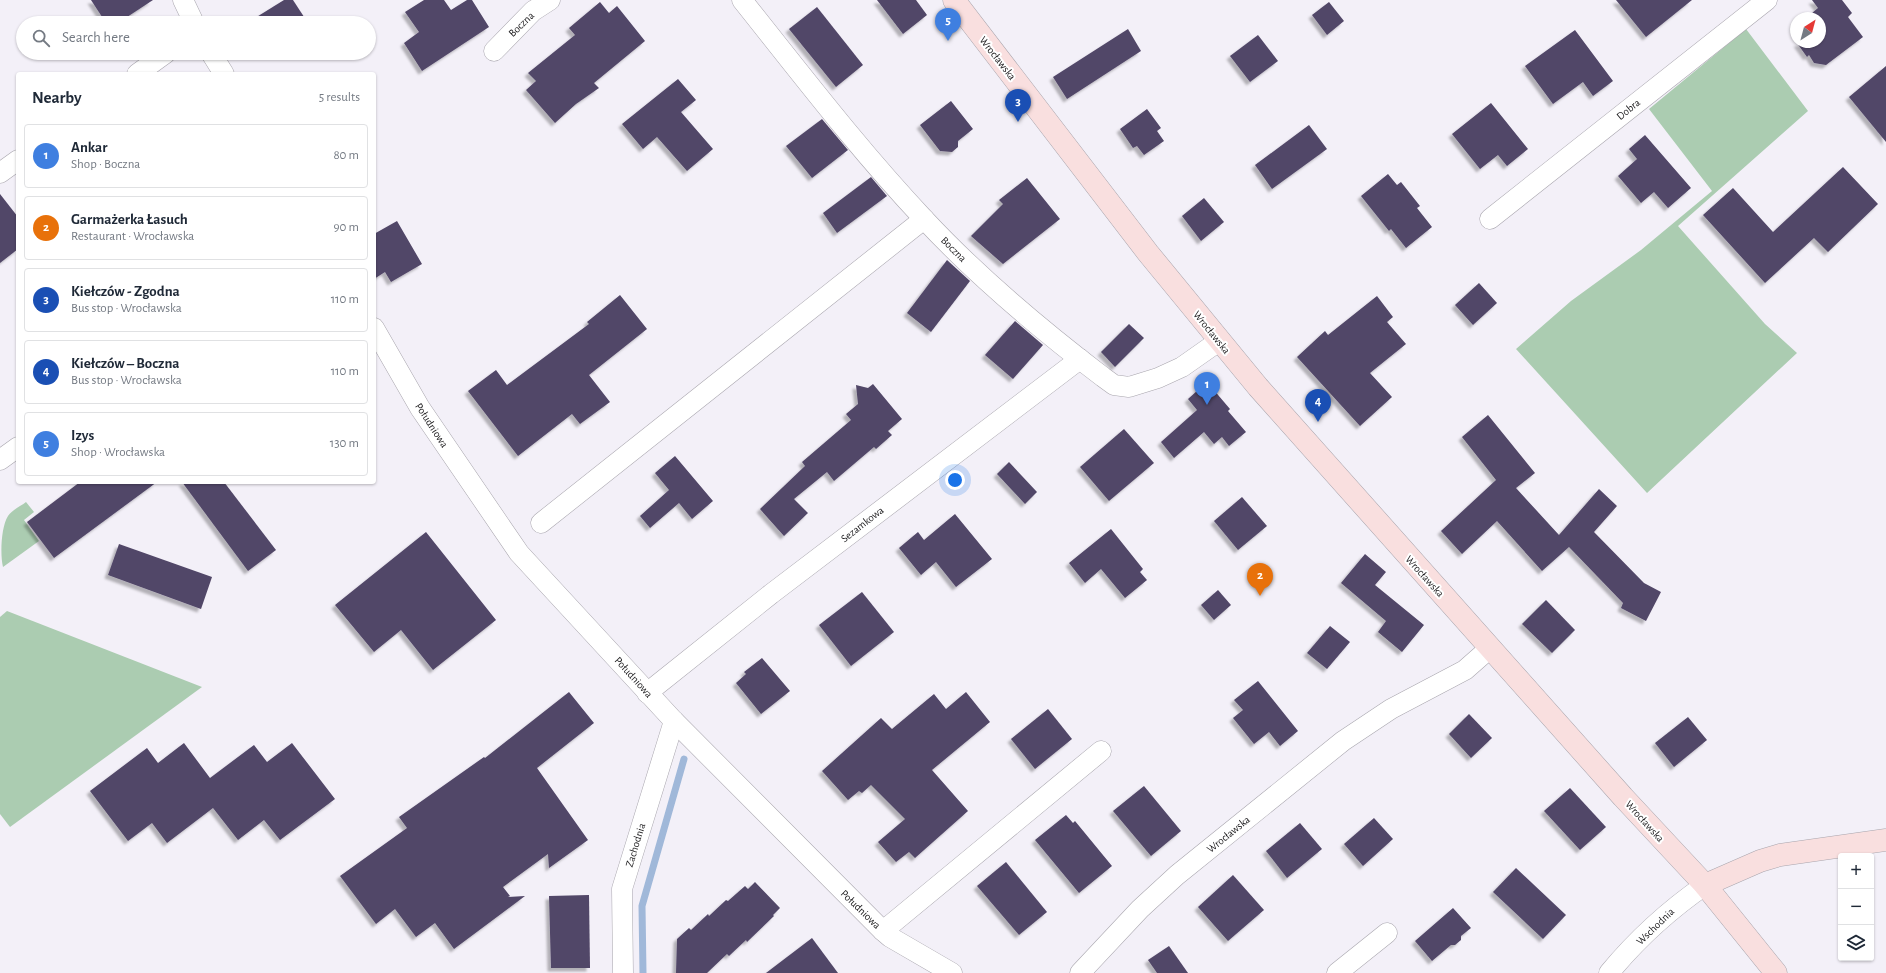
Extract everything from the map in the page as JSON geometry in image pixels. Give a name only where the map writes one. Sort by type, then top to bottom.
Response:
[{"type":"street","points":[[183,0],[191,16]]},
{"type":"street","name":"Boczna","points":[[494,51],[533,11],[550,0]]},
{"type":"street","name":"Boczna","points":[[742,0],[834,116],[924,219],[976,272],[1080,359],[1114,385],[1129,387],[1158,378],[1182,367],[1219,341]]},
{"type":"street","name":"Wrocławska","points":[[954,0],[1148,252],[1219,341],[1285,419],[1705,885],[1776,973]]},
{"type":"street","name":"Dobra","points":[[1490,220],[1767,0]]},
{"type":"street","points":[[140,72],[156,60]]},
{"type":"street","points":[[215,60],[223,72]]},
{"type":"street","points":[[0,173],[16,161]]},
{"type":"street","points":[[541,523],[924,219]]},
{"type":"street","name":"Południowa","points":[[376,331],[424,414],[519,553],[674,721],[883,931],[890,937],[952,973]]},
{"type":"street","name":"Sezamkowa","points":[[647,692],[789,580],[1080,359]]},
{"type":"street","points":[[0,460],[16,448]]},
{"type":"street","name":"Wrocławska","points":[[1080,973],[1140,909],[1177,875],[1343,741],[1392,709],[1465,670],[1490,648]]},
{"type":"street","name":"Zachodnia","points":[[624,973],[622,889],[674,721]]},
{"type":"street","points":[[883,931],[1101,751]]},
{"type":"street","points":[[1705,885],[1760,861],[1780,856],[1886,840]]},
{"type":"street","name":"Wschodnia","points":[[1609,973],[1648,931],[1678,904],[1705,885]]},
{"type":"street","points":[[1337,973],[1387,932]]},
{"type":"green space","points":[[1746,29],[1808,111],[1678,226],[1765,324],[1797,353],[1647,493],[1516,349],[1571,301],[1641,250],[1712,191],[1649,109]]},
{"type":"green space","points":[[26,502],[34,512],[24,520],[39,541],[3,567],[2,541],[6,521],[12,512]]},
{"type":"green space","points":[[7,611],[202,687],[10,827],[0,814],[0,617]]},
{"type":"building","points":[[91,0],[153,0],[129,16],[101,16]]},
{"type":"building","points":[[284,0],[293,0],[303,16],[258,16]]},
{"type":"building","points":[[424,0],[444,0],[451,10],[467,0],[472,0],[489,27],[422,71],[404,43],[419,32],[405,12]]},
{"type":"building","points":[[877,0],[916,0],[927,15],[903,34]]},
{"type":"building","points":[[1616,0],[1692,0],[1646,37]]},
{"type":"building","points":[[1812,0],[1842,0],[1852,13],[1848,17],[1863,37],[1826,65],[1814,63],[1809,55],[1807,57],[1801,48],[1826,48],[1826,12],[1813,12],[1818,8]]},
{"type":"building","points":[[600,2],[609,13],[617,6],[645,41],[594,83],[599,88],[576,104],[555,123],[526,90],[536,81],[528,73],[575,35],[569,28]]},
{"type":"building","points":[[1329,2],[1344,21],[1327,35],[1312,15]]},
{"type":"building","points":[[817,7],[863,65],[836,87],[789,29]]},
{"type":"building","points":[[1128,29],[1141,51],[1067,99],[1053,77]]},
{"type":"building","points":[[1575,30],[1613,81],[1593,96],[1583,82],[1553,104],[1525,66]]},
{"type":"building","points":[[1258,35],[1278,61],[1250,82],[1230,56]]},
{"type":"building","points":[[1886,66],[1886,142],[1849,97]]},
{"type":"building","points":[[678,79],[696,100],[681,112],[713,149],[687,171],[657,137],[643,149],[622,124]]},
{"type":"building","points":[[951,101],[973,129],[958,141],[958,147],[952,152],[940,151],[920,125]]},
{"type":"building","points":[[1491,103],[1528,149],[1507,166],[1498,155],[1480,169],[1452,134]]},
{"type":"building","points":[[1147,109],[1161,128],[1157,131],[1164,141],[1144,155],[1137,146],[1133,148],[1120,129]]},
{"type":"building","points":[[822,119],[848,150],[812,178],[786,146]]},
{"type":"building","points":[[1309,125],[1327,149],[1272,189],[1255,165]]},
{"type":"building","points":[[1645,135],[1691,188],[1668,208],[1654,192],[1641,203],[1618,176],[1637,159],[1629,149]]},
{"type":"building","points":[[1843,167],[1878,204],[1828,252],[1814,238],[1765,283],[1703,215],[1733,188],[1773,232]]},
{"type":"building","points":[[1388,174],[1397,185],[1401,182],[1420,206],[1417,208],[1432,227],[1406,248],[1391,229],[1389,231],[1361,196]]},
{"type":"building","points":[[871,177],[887,196],[837,233],[823,213]]},
{"type":"building","points":[[1027,178],[1060,219],[1003,264],[971,236],[1003,204],[999,200]]},
{"type":"building","points":[[0,194],[16,214],[16,251],[0,263]]},
{"type":"building","points":[[1204,198],[1224,222],[1201,241],[1182,216]]},
{"type":"building","points":[[397,221],[422,264],[391,282],[385,272],[376,278],[376,233]]},
{"type":"building","points":[[947,260],[970,281],[931,332],[907,313]]},
{"type":"building","points":[[1479,283],[1497,303],[1473,325],[1455,305]]},
{"type":"building","points":[[620,295],[647,329],[589,375],[610,402],[580,424],[572,414],[518,456],[468,391],[496,370],[507,385],[589,324],[587,322]]},
{"type":"building","points":[[1377,296],[1393,317],[1387,322],[1406,344],[1370,373],[1392,397],[1360,426],[1297,357],[1325,331],[1328,335]]},
{"type":"building","points":[[1015,321],[1043,345],[1013,379],[985,355]]},
{"type":"building","points":[[1129,324],[1144,338],[1115,367],[1101,352]]},
{"type":"building","points":[[1207,382],[1230,409],[1228,411],[1246,432],[1229,446],[1222,437],[1214,444],[1204,432],[1174,458],[1161,442],[1197,410],[1188,399]]},
{"type":"building","points":[[873,384],[902,419],[888,431],[892,435],[876,449],[874,447],[834,481],[827,472],[794,499],[808,513],[784,536],[760,509],[805,466],[802,462],[851,420],[846,414],[858,404],[856,385],[868,388]]},
{"type":"building","points":[[1488,415],[1535,473],[1516,488],[1559,535],[1599,489],[1617,506],[1594,532],[1644,583],[1661,592],[1646,621],[1621,608],[1623,603],[1569,547],[1542,571],[1497,521],[1462,554],[1441,531],[1496,480],[1462,437]]},
{"type":"building","points":[[1124,429],[1154,463],[1109,501],[1080,467]]},
{"type":"building","points":[[675,456],[713,501],[692,519],[679,503],[650,528],[640,516],[669,490],[655,473]]},
{"type":"building","points":[[1009,462],[1037,492],[1025,504],[997,474]]},
{"type":"building","points":[[77,484],[154,484],[54,558],[27,522]]},
{"type":"building","points":[[183,484],[226,484],[276,550],[248,571]]},
{"type":"building","points":[[1242,497],[1267,526],[1238,550],[1214,521]]},
{"type":"building","points":[[955,514],[992,559],[956,587],[936,562],[921,575],[899,548],[918,532],[924,540]]},
{"type":"building","points":[[1111,529],[1143,569],[1140,572],[1147,580],[1125,598],[1101,569],[1085,583],[1069,563]]},
{"type":"building","points":[[426,532],[496,620],[433,670],[401,630],[374,652],[335,605]]},
{"type":"building","points":[[119,544],[212,577],[201,609],[108,575]]},
{"type":"building","points":[[1365,554],[1386,572],[1375,585],[1424,625],[1402,652],[1378,632],[1386,621],[1341,583]]},
{"type":"building","points":[[1218,590],[1231,605],[1214,620],[1201,605]]},
{"type":"building","points":[[862,592],[894,632],[851,666],[819,625]]},
{"type":"building","points":[[1546,600],[1575,630],[1552,653],[1522,624]]},
{"type":"building","points":[[1330,626],[1350,642],[1327,669],[1307,653]]},
{"type":"building","points":[[762,658],[790,691],[761,714],[736,683],[746,674],[744,672]]},
{"type":"building","points":[[1258,681],[1298,731],[1280,746],[1269,732],[1254,744],[1233,718],[1243,710],[1234,700]]},
{"type":"building","points":[[569,692],[594,723],[537,768],[588,840],[549,868],[548,854],[503,887],[510,896],[508,897],[525,896],[454,949],[435,923],[416,937],[395,909],[376,924],[340,876],[407,828],[399,817],[484,757],[485,758]]},
{"type":"building","points":[[966,692],[990,722],[932,770],[968,811],[915,858],[909,852],[896,862],[878,842],[905,819],[871,785],[862,793],[859,791],[848,800],[822,771],[881,718],[892,729],[934,694],[946,709]]},
{"type":"building","points":[[1048,709],[1072,739],[1035,769],[1011,739]]},
{"type":"building","points":[[1469,714],[1492,738],[1471,758],[1449,734]]},
{"type":"building","points":[[1688,717],[1707,740],[1674,767],[1655,743]]},
{"type":"building","points":[[184,743],[210,778],[254,745],[267,762],[292,743],[335,799],[280,840],[264,820],[238,840],[213,808],[167,843],[152,823],[128,841],[90,791],[147,748],[158,763]]},
{"type":"building","points":[[1144,786],[1181,831],[1151,856],[1113,811]]},
{"type":"building","points":[[1570,788],[1606,827],[1580,850],[1544,811]]},
{"type":"building","points":[[1066,815],[1073,823],[1075,821],[1112,866],[1079,893],[1035,840]]},
{"type":"building","points":[[1374,818],[1393,839],[1363,866],[1344,844]]},
{"type":"building","points":[[1300,823],[1322,849],[1287,878],[1266,851]]},
{"type":"building","points":[[1006,862],[1047,912],[1019,935],[977,886]]},
{"type":"building","points":[[1516,868],[1566,915],[1543,939],[1493,892]]},
{"type":"building","points":[[1233,875],[1264,910],[1228,941],[1198,907]]},
{"type":"building","points":[[755,882],[780,908],[773,915],[774,916],[747,942],[746,940],[729,956],[727,954],[707,973],[676,973],[677,939],[689,928],[691,930],[708,914],[709,916],[726,900],[728,901],[745,886],[748,889]]},
{"type":"building","points":[[589,895],[590,968],[551,968],[549,896]]},
{"type":"building","points":[[1453,908],[1471,928],[1461,936],[1461,940],[1455,945],[1451,945],[1432,961],[1415,941]]},
{"type":"building","points":[[812,938],[838,973],[766,973]]},
{"type":"building","points":[[1169,946],[1188,973],[1157,973],[1148,960]]},
{"type":"waterway","points":[[643,973],[642,906],[684,759]]},
{"type":"place","name":"Izys","points":[[948,41]]},
{"type":"place","name":"Kiełczów - Zgodna","points":[[1018,122]]},
{"type":"place","name":"Ankar","points":[[1207,405]]},
{"type":"place","name":"Kiełczów – Boczna","points":[[1318,422]]},
{"type":"place","name":"Garmażerka Łasuch","points":[[1260,596]]}]
